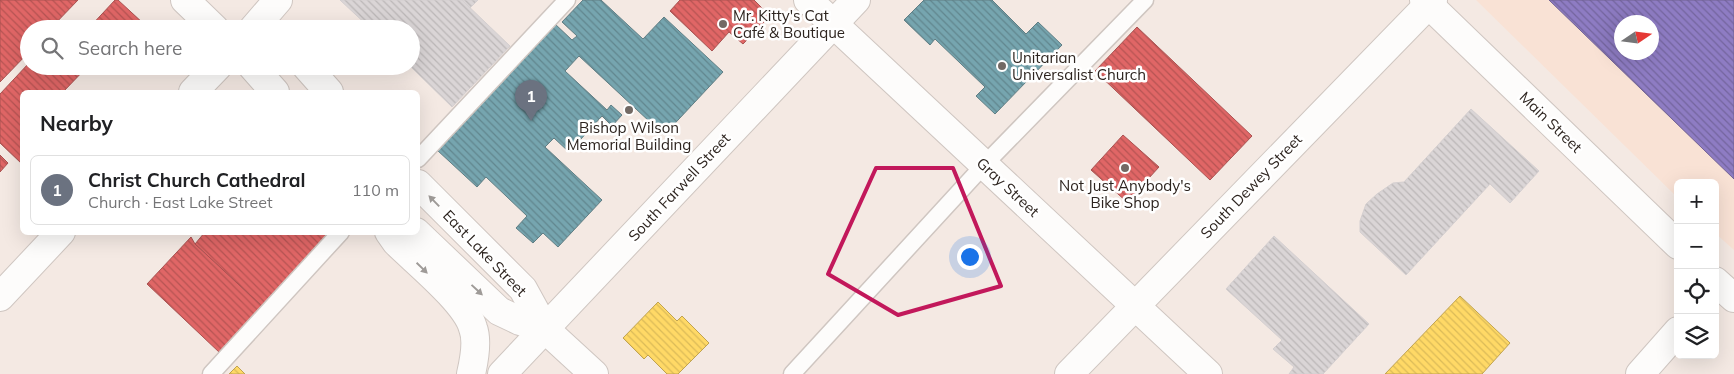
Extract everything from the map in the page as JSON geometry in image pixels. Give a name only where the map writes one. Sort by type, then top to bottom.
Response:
[{"type":"street","points":[[185,0],[206,20]]},
{"type":"street","name":"Gray Street","points":[[808,0],[1208,374]]},
{"type":"street","name":"South Farwell Street","points":[[502,374],[856,0]]},
{"type":"street","name":"Main Street","points":[[1428,2],[1674,241]]},
{"type":"street","name":"South Dewey Street","points":[[1069,374],[1428,2]]},
{"type":"street","points":[[195,90],[209,75]]},
{"type":"street","points":[[260,75],[273,90]]},
{"type":"street","points":[[314,75],[327,90]]},
{"type":"street","name":"East Lake Street","points":[[420,186],[524,289],[545,328],[594,374]]},
{"type":"street","points":[[0,297],[59,235]]},
{"type":"street","points":[[391,235],[459,304],[468,316],[474,329],[475,340],[471,374]]},
{"type":"street","name":"East Lake Street","points":[[419,235],[499,311],[545,328]]},
{"type":"street","points":[[1640,374],[1674,336]]},
{"type":"lane","points":[[420,157],[567,0]]},
{"type":"lane","points":[[792,374],[984,165],[1145,0]]},
{"type":"lane","points":[[211,374],[338,235]]},
{"type":"highlighted area","points":[[876,168],[953,168],[1001,286],[898,315],[828,274]]},
{"type":"shaded area","points":[[1476,0],[1734,0],[1734,250],[1719,237],[1719,179],[1674,179],[1674,194]]},
{"type":"building: Homes","points":[[1460,296],[1510,343],[1482,374],[1385,374]]},
{"type":"building: Homes","points":[[658,302],[677,321],[682,316],[709,343],[678,374],[667,374],[648,355],[644,359],[623,338]]},
{"type":"building: Homes","points":[[237,366],[245,374],[229,374]]},
{"type":"building: Shops","points":[[0,0],[78,0],[59,20],[20,20],[20,61],[0,82]]},
{"type":"building: Shops","points":[[115,0],[118,0],[140,20],[96,20]]},
{"type":"building: Shops","name":"Mr. Kitty's Cat Café & Boutique","points":[[680,0],[754,0],[770,16],[743,44],[729,32],[712,51],[670,11]]},
{"type":"building: Shops","points":[[1137,27],[1252,136],[1210,180],[1095,71]]},
{"type":"building: Shops","points":[[20,73],[20,75],[79,75],[65,90],[20,90],[20,162],[0,143],[0,94]]},
{"type":"building: Shops","name":"Not Just Anybody's Bike Shop","points":[[1123,135],[1159,167],[1127,202],[1091,170]]},
{"type":"building: Shops","points":[[0,155],[8,163],[0,172]]},
{"type":"building: Shops","points":[[202,235],[333,235],[265,309],[195,244]]},
{"type":"building: Shops","points":[[191,237],[195,244],[265,309],[220,353],[147,284]]},
{"type":"building: Offices","points":[[1549,0],[1734,0],[1734,179]]},
{"type":"building: Public","points":[[583,0],[601,0],[643,39],[664,17],[723,72],[664,135],[579,56],[565,71],[607,110],[611,105],[622,115],[612,126],[602,116],[569,152],[554,138],[545,147],[602,200],[558,247],[543,233],[533,243],[516,228],[527,216],[486,177],[477,187],[437,150],[554,23],[572,40],[577,36],[562,22]]},
{"type":"building: Public","name":"Unitarian Universalist Church","points":[[924,0],[992,0],[1026,34],[1038,22],[1062,45],[995,114],[976,96],[985,87],[935,39],[930,45],[904,20]]},
{"type":"building: Other","points":[[340,0],[462,0],[510,46],[452,107],[419,75],[420,20],[361,20]]},
{"type":"building: Other","points":[[462,0],[478,0],[470,8]]},
{"type":"building: Other","points":[[1471,109],[1539,171],[1510,203],[1490,184],[1406,275],[1360,232],[1360,221],[1366,204],[1393,183],[1404,182]]},
{"type":"building: Other","points":[[1274,236],[1369,324],[1323,374],[1289,374],[1294,367],[1273,349],[1282,340],[1226,289]]},
{"type":"place","name":"Mr. Kitty's Cat Café & Boutique","points":[[723,24]]},
{"type":"place","name":"Unitarian Universalist Church","points":[[1002,66]]},
{"type":"place","name":"Bishop Wilson Memorial Building","points":[[629,110]]},
{"type":"place","name":"Christ Church Cathedral","points":[[531,121]]},
{"type":"place","name":"Not Just Anybody's Bike Shop","points":[[1125,168]]}]
